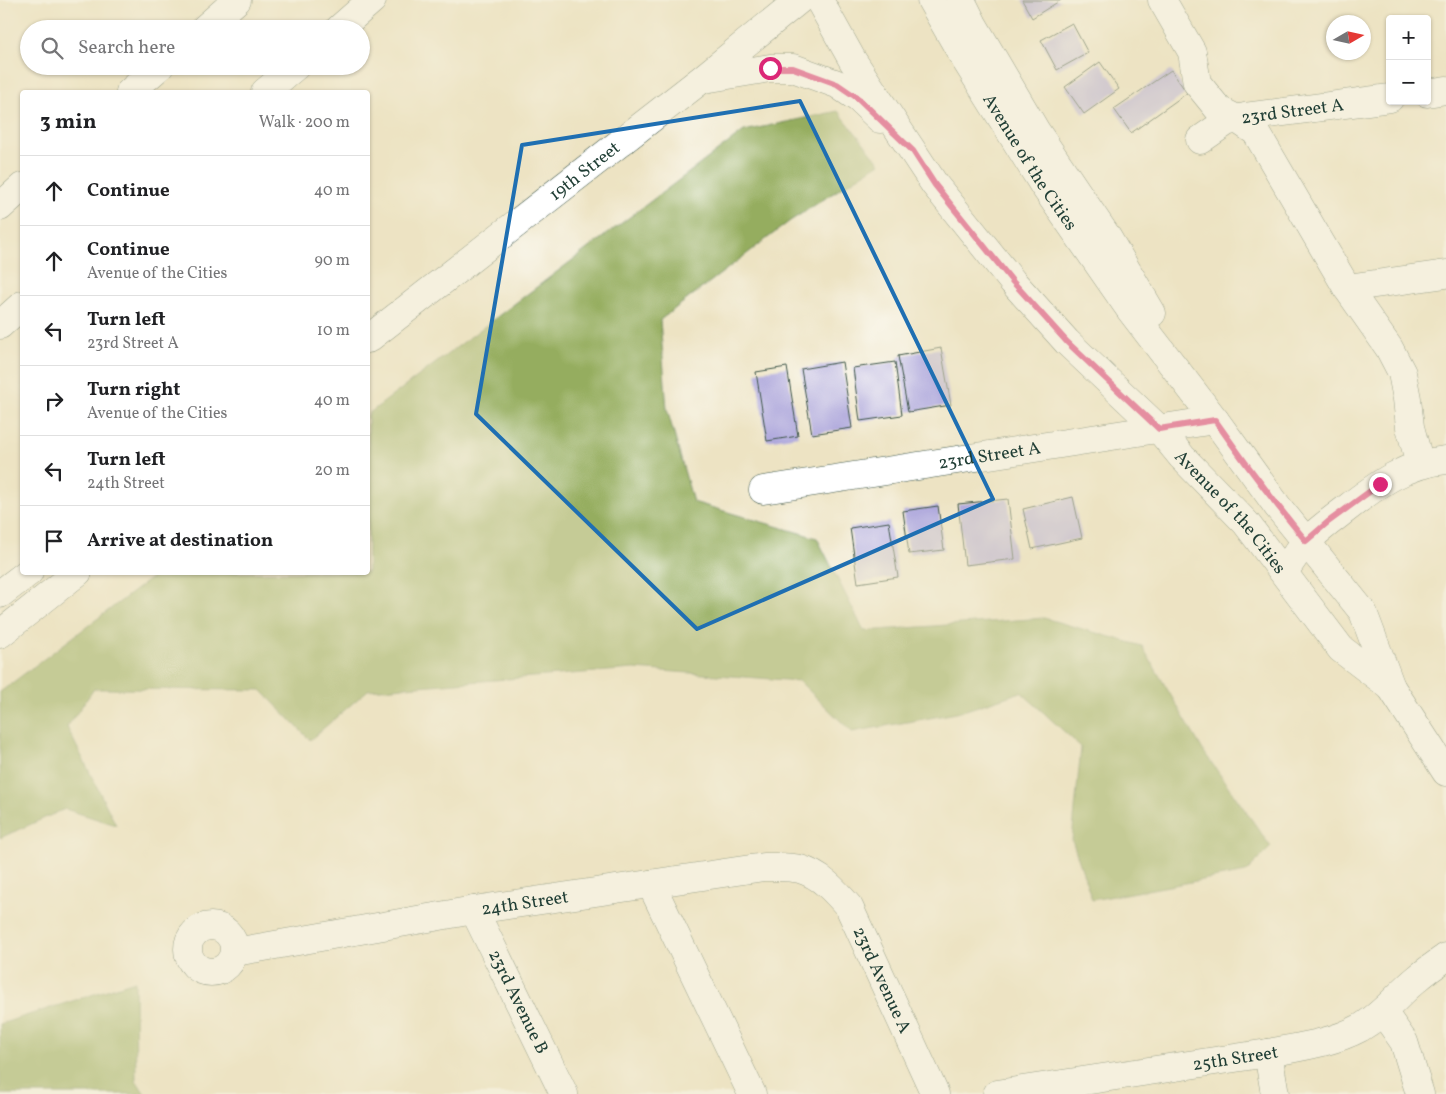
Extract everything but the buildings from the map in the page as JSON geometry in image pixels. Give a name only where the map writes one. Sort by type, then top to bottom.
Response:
[{"type":"main road","points":[[214,20],[237,0]]},
{"type":"main road","points":[[349,20],[372,0]]},
{"type":"main road","name":"19th Street","points":[[370,337],[702,79],[799,0]]},
{"type":"main road","name":"Avenue of the Cities","points":[[820,0],[853,62],[935,185],[1013,282],[1067,342],[1159,429],[1182,457],[1246,523],[1340,649],[1391,687]]},
{"type":"main road","name":"Avenue of the Cities","points":[[931,0],[963,56],[1044,186],[1131,312],[1215,420],[1253,475],[1363,612],[1391,687],[1446,772]]},
{"type":"main road","points":[[961,0],[973,24],[1036,131],[1106,235],[1215,420]]},
{"type":"main road","points":[[1162,0],[1192,52],[1197,83],[1218,110],[1237,119],[1256,132],[1347,288],[1389,348],[1402,373],[1410,427],[1433,462],[1400,473],[1380,484],[1328,522],[1306,541],[1284,572]]},
{"type":"main road","points":[[702,79],[770,68],[793,68],[837,84],[859,99],[913,151]]},
{"type":"main road","points":[[132,90],[150,75]]},
{"type":"main road","points":[[267,90],[285,75]]},
{"type":"main road","points":[[1431,92],[1446,90]]},
{"type":"main road","name":"23rd Street A","points":[[1200,140],[1226,122],[1237,119],[1386,99]]},
{"type":"main road","points":[[0,207],[20,189]]},
{"type":"main road","points":[[1347,288],[1446,274]]},
{"type":"main road","points":[[0,325],[20,307]]},
{"type":"main road","name":"23rd Street A","points":[[763,490],[1215,420]]},
{"type":"main road","points":[[0,594],[25,575]]},
{"type":"main road","points":[[0,634],[74,575]]},
{"type":"main road","name":"24th Street","points":[[234,952],[474,910],[764,866],[798,868],[816,875]]},
{"type":"main road","name":"23rd Avenue A","points":[[816,875],[834,889],[849,907],[935,1094]]},
{"type":"main road","points":[[651,884],[752,1094]]},
{"type":"main road","name":"23rd Avenue B","points":[[474,910],[564,1094]]},
{"type":"main road","name":"25th Street","points":[[997,1094],[1115,1085],[1303,1047],[1337,1038],[1360,1028],[1383,1012],[1418,978],[1446,957]]},
{"type":"main road","points":[[1383,1012],[1404,1042],[1420,1094]]},
{"type":"main road","points":[[1268,1053],[1275,1094]]},
{"type":"highlighted area","points":[[800,101],[993,499],[697,629],[476,414],[522,145]]},
{"type":"green space","points":[[838,111],[880,163],[790,221],[660,320],[667,409],[693,502],[817,538],[864,631],[1044,618],[1142,646],[1204,752],[1271,847],[1246,872],[1092,900],[1072,840],[1081,747],[1021,692],[957,713],[852,732],[799,681],[634,669],[368,690],[310,740],[261,690],[94,689],[67,727],[116,825],[65,809],[0,838],[0,692],[155,575],[370,575],[370,412],[744,131]]},
{"type":"green space","points":[[135,981],[136,1080],[145,1094],[0,1094],[0,1024]]},
{"type":"route","points":[[770,68],[793,68],[837,84],[859,99],[913,151],[935,185],[1013,282],[1067,342],[1159,429],[1215,420],[1253,475],[1306,541],[1328,522],[1380,484]]}]
